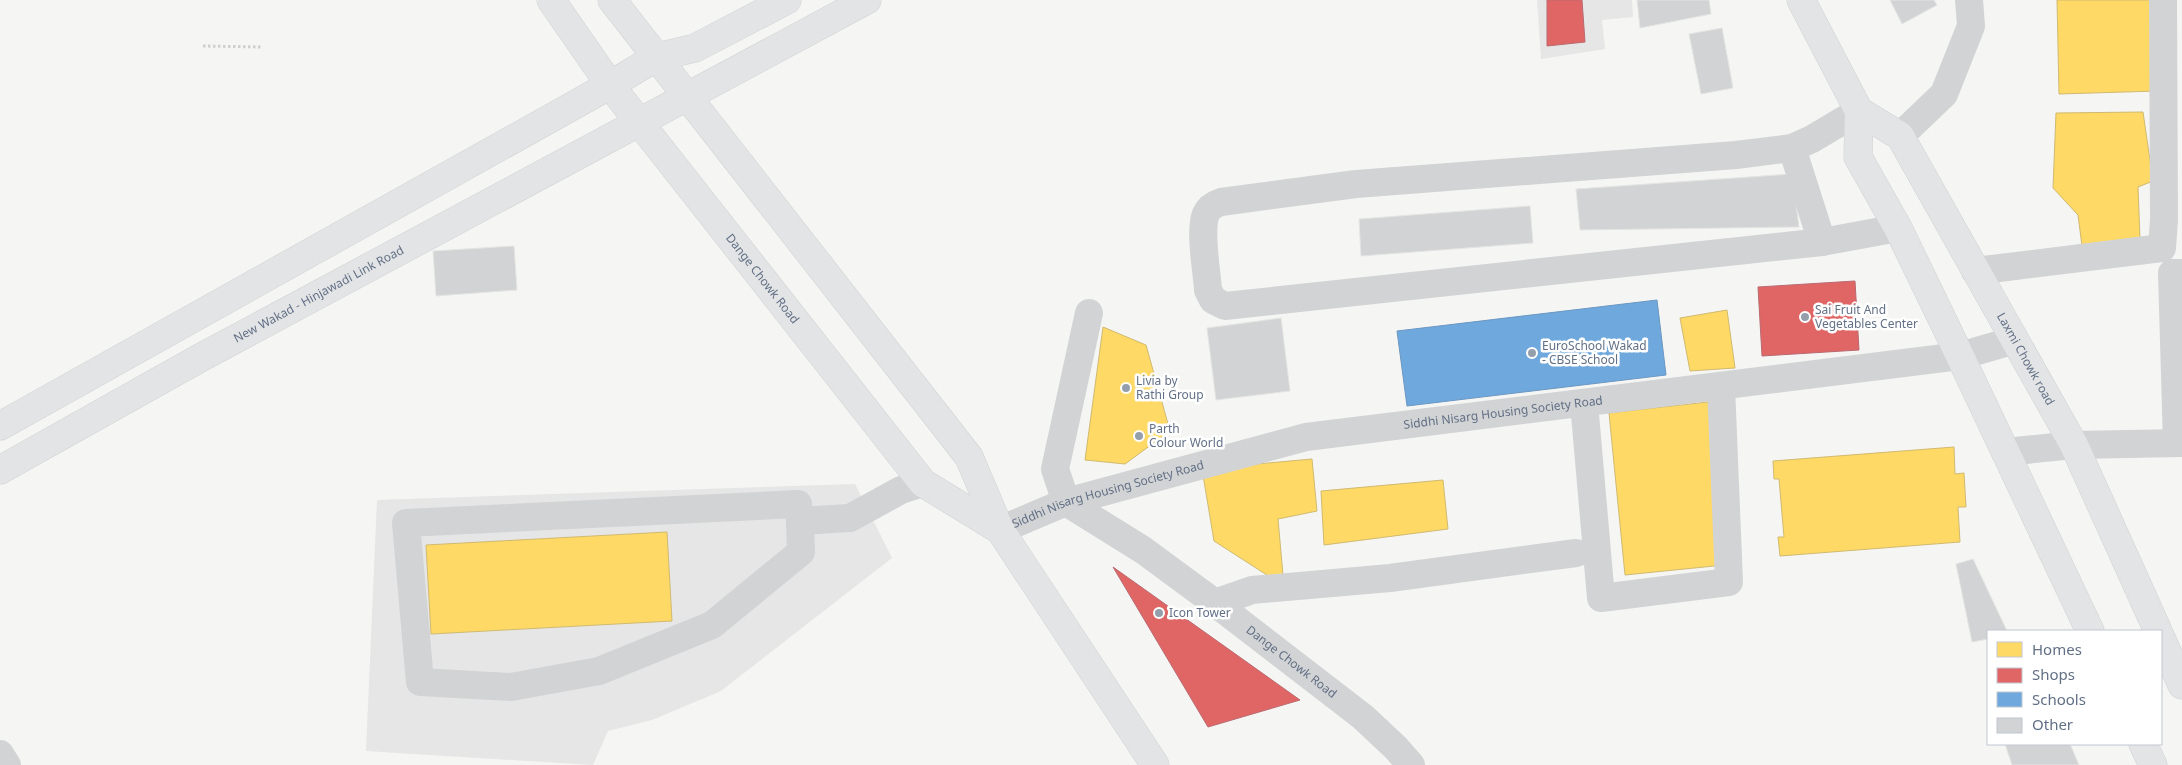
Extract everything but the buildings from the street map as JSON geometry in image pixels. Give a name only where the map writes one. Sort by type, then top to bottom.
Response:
[{"type":"main road","name":"Dange Chowk Road","points":[[551,0],[610,85],[922,483],[1000,530]]},
{"type":"main road","name":"Dange Chowk Road","points":[[612,0],[969,457],[1000,530],[1155,765]]},
{"type":"main road","points":[[0,426],[657,57],[695,48],[787,0]]},
{"type":"main road","name":"New Wakad - Hinjawadi Link Road","points":[[0,470],[200,358],[867,0]]},
{"type":"main road","points":[[1801,0],[1859,111],[1858,157],[1898,228],[2090,630]]},
{"type":"main road","name":"Laxmi Chowk road","points":[[1859,111],[1900,136],[2074,444],[2158,630]]},
{"type":"main road","points":[[181,324],[200,358]]},
{"type":"main road","points":[[2162,640],[2182,685]]},
{"type":"main road","points":[[2143,745],[2153,765]]},
{"type":"street","points":[[1900,136],[1944,94],[1971,26],[1969,0]]},
{"type":"street","points":[[1975,270],[2162,248],[2164,220],[2163,0]]},
{"type":"street","points":[[1859,111],[1812,139],[1792,148],[1736,155],[1356,184],[1221,202],[1213,205],[1206,214],[1204,226],[1208,290],[1213,300],[1225,306],[1822,242],[1898,228]]},
{"type":"street","points":[[1792,148],[1822,242]]},
{"type":"street","points":[[2005,452],[2074,444],[2179,443],[2172,273],[2182,273]]},
{"type":"street","points":[[1066,502],[1055,470],[1089,313]]},
{"type":"street","name":"Siddhi Nisarg Housing Society Road","points":[[1000,530],[1066,502],[1306,437],[1960,356],[2015,340]]},
{"type":"street","points":[[1584,403],[1601,598],[1729,582],[1721,386]]},
{"type":"street","points":[[800,521],[850,518],[901,490],[922,483]]},
{"type":"street","name":"Dange Chowk Road","points":[[1066,502],[1143,550],[1215,603],[1363,717],[1411,765]]},
{"type":"street","points":[[798,504],[800,521],[801,552],[712,625],[599,671],[511,687],[420,682],[406,523],[798,504]]},
{"type":"street","points":[[1215,603],[1252,590],[1390,578],[1576,553]]},
{"type":"street","points":[[0,754],[7,765]]},
{"type":"path","points":[[203,46],[262,47]]},
{"type":"shaded area","points":[[1537,0],[1632,0],[1633,17],[1602,20],[1605,49],[1541,59]]},
{"type":"shaded area","points":[[855,484],[892,558],[721,691],[652,720],[608,731],[593,765],[366,751],[377,500]]},
{"type":"place","name":"Sai Fruit And Vegetables Center","points":[[1805,317]]},
{"type":"place","name":"EuroSchool Wakad - CBSE School","points":[[1532,353]]},
{"type":"place","name":"Livia by Rathi Group","points":[[1126,388]]},
{"type":"place","name":"Parth Colour World","points":[[1139,436]]},
{"type":"place","name":"Icon Tower","points":[[1159,613]]}]
